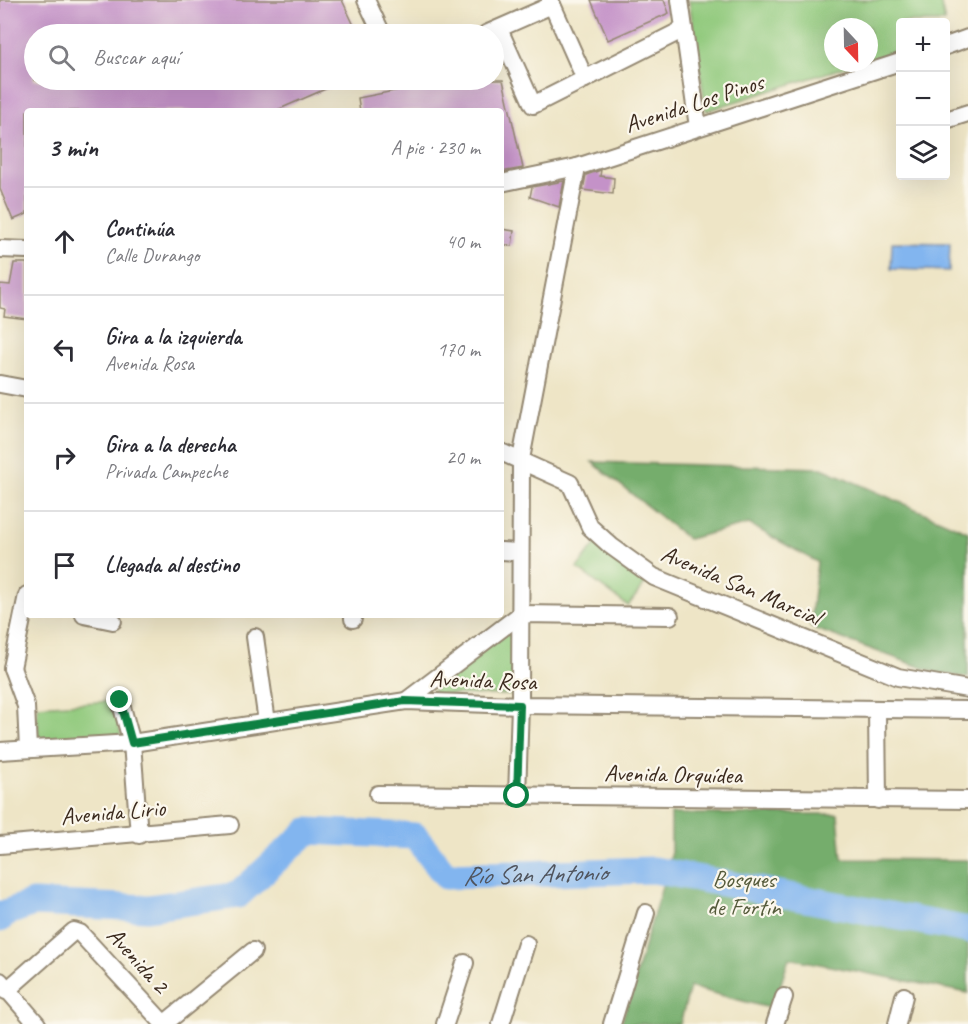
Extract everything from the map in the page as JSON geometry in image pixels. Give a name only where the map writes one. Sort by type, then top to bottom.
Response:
[{"type":"street","points":[[366,0],[377,24]]},
{"type":"street","points":[[680,0],[698,127]]},
{"type":"street","points":[[504,26],[551,2],[585,79]]},
{"type":"street","points":[[504,54],[532,105],[684,29]]},
{"type":"street","points":[[950,44],[968,39]]},
{"type":"street","name":"Avenida Los Pinos","points":[[504,182],[577,167],[896,63]]},
{"type":"street","points":[[950,118],[968,113]]},
{"type":"street","points":[[517,796],[520,705],[521,459],[577,167]]},
{"type":"street","points":[[0,249],[24,250]]},
{"type":"street","points":[[0,384],[24,388]]},
{"type":"street","name":"Avenida San Marcial","points":[[504,453],[570,483],[590,527],[654,577],[898,677],[968,689]]},
{"type":"street","points":[[504,551],[519,552]]},
{"type":"street","points":[[24,609],[6,665],[26,705],[28,749]]},
{"type":"street","points":[[405,701],[521,614],[670,616]]},
{"type":"street","points":[[98,618],[113,621]]},
{"type":"street","points":[[255,637],[267,722]]},
{"type":"street","points":[[120,700],[132,743],[139,835]]},
{"type":"street","name":"Avenida Rosa","points":[[0,751],[132,743],[405,701],[520,705],[968,710]]},
{"type":"street","points":[[877,710],[878,800]]},
{"type":"street","name":"Avenida Orquídea","points":[[378,794],[968,800]]},
{"type":"street","name":"Avenida Lirio","points":[[0,845],[139,835],[230,825]]},
{"type":"street","points":[[612,1024],[646,913]]},
{"type":"street","name":"Avenida 2","points":[[3,986],[74,931],[80,933],[164,1024]]},
{"type":"street","points":[[501,1024],[526,944]]},
{"type":"street","points":[[164,1024],[253,951]]},
{"type":"street","points":[[445,1024],[465,963]]},
{"type":"street","points":[[3,986],[37,1024]]},
{"type":"street","points":[[897,1024],[904,996]]},
{"type":"street","points":[[775,1024],[784,997]]},
{"type":"green space","points":[[689,0],[940,0],[944,18],[896,18],[896,51],[878,57],[878,18],[824,18],[824,72],[830,72],[706,111]]},
{"type":"green space","points":[[592,462],[822,468],[968,532],[968,678],[934,672],[810,627],[817,562],[749,524],[688,539]]},
{"type":"green space","points":[[597,542],[647,581],[628,606],[577,568]]},
{"type":"green space","points":[[505,630],[513,635],[512,695],[429,694]]},
{"type":"green space","points":[[113,701],[121,735],[38,740],[37,706]]},
{"type":"green space","name":"Bosques de Fortín","points":[[671,814],[838,814],[842,859],[968,860],[968,993],[789,958],[773,1009],[690,987],[680,1024],[621,1024],[671,856]]},
{"type":"water","points":[[892,242],[950,243],[949,271],[891,269]]},
{"type":"building","points":[[0,0],[342,0],[353,24],[24,24],[24,90],[323,90],[282,108],[24,108],[24,215],[13,220],[0,189]]},
{"type":"building","points":[[591,0],[664,0],[669,13],[608,40]]},
{"type":"building","points":[[504,84],[523,168],[504,171],[504,108],[360,108],[358,98],[399,90],[504,90]]},
{"type":"building","points":[[601,170],[600,176],[614,178],[613,194],[583,190],[586,175]]},
{"type":"building","points":[[564,181],[559,207],[530,197],[532,187]]},
{"type":"building","points":[[504,229],[514,231],[512,246],[504,245]]},
{"type":"building","points":[[14,263],[24,263],[24,319],[4,316],[5,309],[0,308],[0,284],[10,285]]},
{"type":"waterway","name":"Río San Antonio","points":[[0,919],[3,914],[33,903],[148,908],[238,895],[308,831],[415,836],[446,876],[654,870],[968,930]]},
{"type":"route","points":[[120,700],[132,743],[405,701],[520,705],[517,796]]}]
